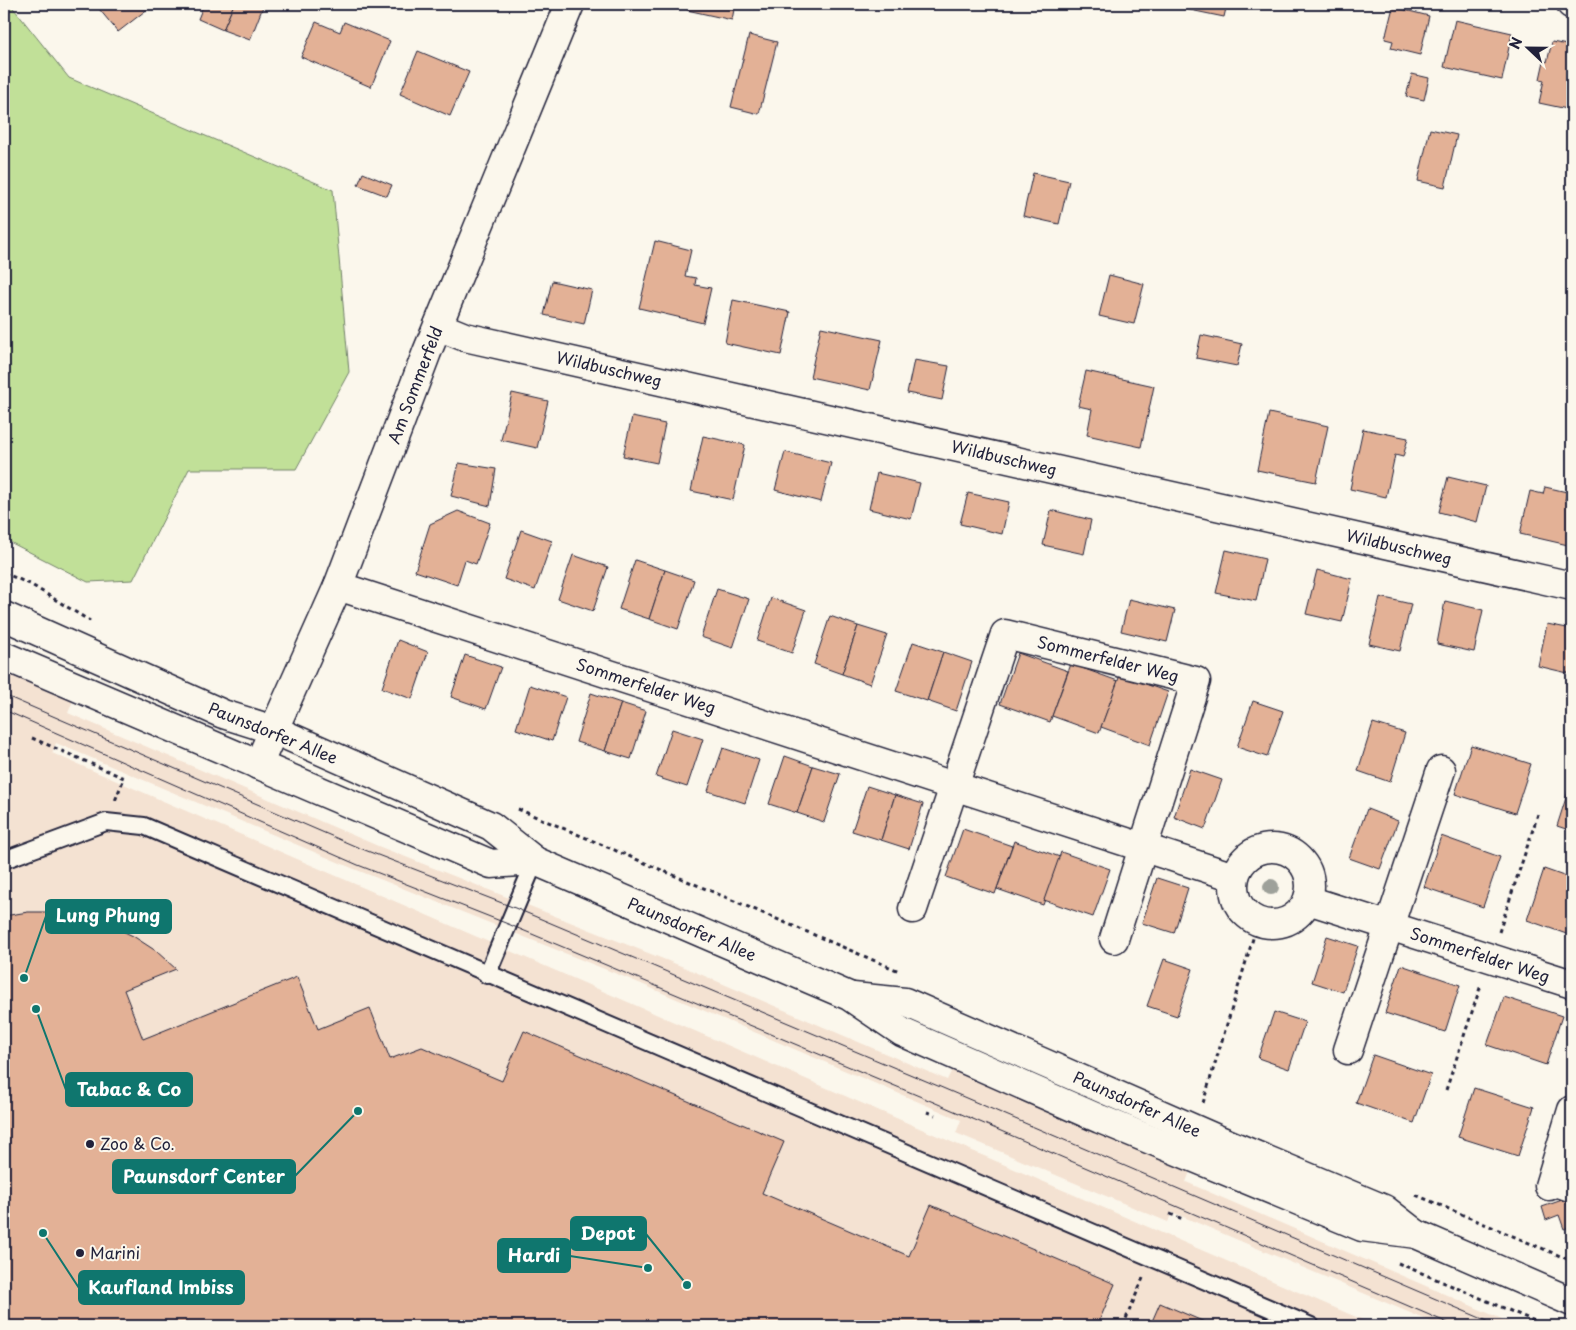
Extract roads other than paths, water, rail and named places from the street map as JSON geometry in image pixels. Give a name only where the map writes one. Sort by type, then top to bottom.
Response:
[{"type":"street","name":"Am Sommerfeld","points":[[258,765],[338,586],[438,326],[570,4]]},
{"type":"street","name":"Wildbuschweg","points":[[438,326],[465,337],[1572,586]]},
{"type":"street","name":"Sommerfelder Weg","points":[[338,586],[1234,877]]},
{"type":"street","name":"Paunsdorfer Allee","points":[[4,616],[223,714],[274,730],[491,826],[535,861],[849,996],[902,1032],[1206,1164],[1362,1227],[1416,1234],[1572,1302]]},
{"type":"street","name":"Sommerfelder Weg","points":[[913,909],[1005,634],[1196,680],[1114,940]]},
{"type":"street","name":"Paunsdorfer Allee","points":[[4,656],[490,864],[535,861]]},
{"type":"street","name":"Sommerfelder Weg","points":[[1348,1050],[1441,770]]},
{"type":"street","points":[[1280,848],[1297,857],[1306,868],[1310,887],[1308,900],[1298,915],[1286,922],[1271,924],[1258,922],[1246,914],[1238,904],[1234,891],[1234,877],[1241,863],[1250,854],[1264,849],[1280,848]]},
{"type":"street","name":"Sommerfelder Weg","points":[[1308,900],[1572,984]]},
{"type":"street","points":[[1561,1190],[1572,1110]]},
{"type":"lane","points":[[4,860],[106,822],[144,826],[487,975],[1311,1326]]},
{"type":"lane","points":[[487,975],[535,861]]},
{"type":"tram line","points":[[4,695],[357,847],[515,908],[938,1086],[1499,1326]]},
{"type":"tram line","points":[[4,710],[358,865],[508,924],[931,1101],[1455,1326]]},
{"type":"place","name":"Lung Phung","points":[[24,978]]},
{"type":"place","name":"Tabac & Co","points":[[36,1009]]},
{"type":"place","name":"Paunsdorf Center","points":[[358,1111]]},
{"type":"place","name":"Zoo & Co.","points":[[90,1144]]},
{"type":"place","name":"Kaufland Imbiss","points":[[43,1233]]},
{"type":"place","name":"Marini","points":[[80,1253]]},
{"type":"place","name":"Hardi","points":[[648,1268]]},
{"type":"place","name":"Depot","points":[[687,1285]]}]
